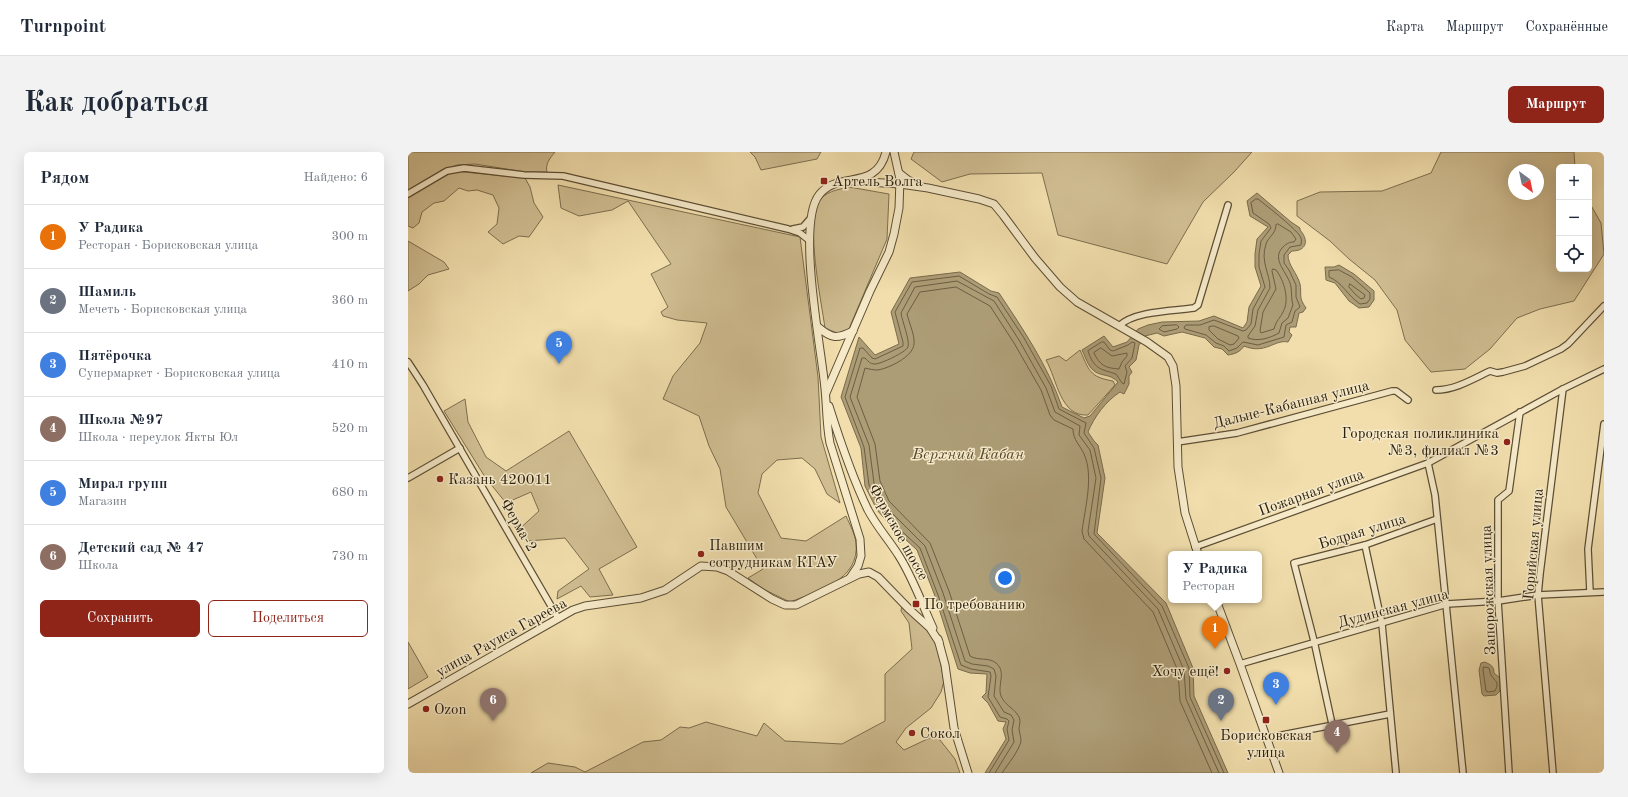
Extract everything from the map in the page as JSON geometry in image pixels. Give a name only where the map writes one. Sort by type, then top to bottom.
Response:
[{"type":"street","name":"Фермское шоссе","points":[[850,578],[858,566],[861,556],[860,539],[830,443],[826,395],[811,277],[810,219],[815,200],[823,190],[834,184],[862,178],[875,172],[881,165],[886,152]]},
{"type":"street","name":"Фермское шоссе","points":[[894,152],[900,184],[897,221],[889,252],[870,291],[826,395],[840,440],[868,510],[881,532],[898,554],[910,575],[939,642],[945,665],[954,728],[968,773]]},
{"type":"street","points":[[408,194],[447,171],[464,168],[524,175],[563,176],[800,232],[810,241]]},
{"type":"street","points":[[899,173],[908,180],[928,188],[979,199],[994,204],[1035,258],[1060,287],[1077,302],[1162,351],[1173,366],[1176,386],[1178,467],[1185,514],[1197,551]]},
{"type":"street","name":"Фермское шоссе","points":[[850,181],[900,184],[928,188]]},
{"type":"street","points":[[1119,326],[1125,320],[1141,315],[1194,308],[1198,305],[1228,205]]},
{"type":"street","points":[[788,229],[800,229],[806,226],[810,219]]},
{"type":"street","points":[[1436,390],[1443,390],[1464,384],[1490,371],[1497,373],[1525,366],[1550,355],[1568,344],[1604,306]]},
{"type":"street","points":[[818,327],[826,334],[835,337],[843,336],[853,331]]},
{"type":"street","name":"Ферма-2","points":[[408,362],[460,448],[558,618]]},
{"type":"street","name":"Пожарная улица","points":[[1195,547],[1428,463],[1563,389],[1604,369]]},
{"type":"street","name":"Горийская улица","points":[[1553,773],[1538,595],[1563,389]]},
{"type":"street","name":"Дальне-Кабанная улица","points":[[1177,442],[1236,433],[1392,391],[1396,391],[1408,400]]},
{"type":"street","name":"Запорожская улица","points":[[1509,773],[1498,601],[1498,500],[1509,491],[1520,412]]},
{"type":"street","points":[[1590,592],[1588,548],[1604,424]]},
{"type":"street","points":[[408,478],[460,448]]},
{"type":"street","points":[[1428,463],[1435,495],[1463,773]]},
{"type":"street","name":"Бодрая улица","points":[[1314,641],[1294,563],[1365,545],[1437,519]]},
{"type":"street","points":[[1365,545],[1382,624],[1396,773]]},
{"type":"street","name":"улица Рауиса Гареева","points":[[408,704],[558,618],[585,606],[641,598],[665,590],[701,566],[717,567],[728,571],[772,599],[786,605],[796,605],[850,578],[869,572],[878,577],[930,628],[939,642]]},
{"type":"street","name":"Дудинская улица","points":[[1240,664],[1314,641],[1382,624],[1447,604],[1498,601],[1538,595],[1604,592]]},
{"type":"street","points":[[1217,603],[1279,773]]},
{"type":"street","points":[[1314,641],[1332,724]]},
{"type":"street","points":[[1266,738],[1332,724],[1390,714]]},
{"type":"shaded area","points":[[408,152],[555,152],[547,164],[547,172],[525,172],[475,164],[457,165],[434,175],[408,191]]},
{"type":"shaded area","points":[[750,152],[821,152],[817,159],[761,170],[755,157]]},
{"type":"shaded area","points":[[914,152],[1252,152],[1203,202],[1167,264],[1058,235],[1042,173],[970,174],[942,182],[911,159]]},
{"type":"shaded area","points":[[1441,152],[1574,152],[1575,164],[1556,164],[1556,272],[1592,272],[1592,207],[1601,223],[1604,254],[1574,301],[1540,309],[1517,318],[1490,349],[1465,369],[1431,372],[1405,340],[1397,310],[1375,280],[1330,241],[1297,216],[1297,201],[1320,192],[1382,191],[1431,173]]},
{"type":"shaded area","points":[[454,171],[525,178],[530,187],[534,203],[543,217],[529,237],[519,236],[503,244],[488,232],[497,224],[499,208],[493,195],[477,190],[468,191],[459,188],[444,201],[434,203],[422,212],[419,223],[413,228],[408,226],[408,197]]},
{"type":"shaded area","points":[[558,185],[800,237],[818,377],[821,437],[840,503],[827,494],[815,469],[802,458],[777,460],[762,474],[758,493],[781,538],[806,541],[846,516],[856,543],[855,556],[851,566],[844,575],[835,582],[790,602],[763,589],[748,578],[763,569],[726,507],[720,469],[709,446],[699,416],[663,399],[673,376],[700,343],[707,323],[677,320],[663,316],[661,312],[668,307],[651,274],[671,264],[628,201],[612,210],[579,216],[561,208]]},
{"type":"shaded area","points":[[849,187],[889,194],[887,239],[848,331],[837,333],[825,328],[818,282],[813,228],[818,203],[821,199],[828,193]]},
{"type":"shaded area","points":[[408,241],[444,262],[449,269],[428,275],[419,284],[408,291]]},
{"type":"shaded area","points":[[1080,350],[1088,368],[1094,375],[1113,381],[1115,385],[1088,415],[1079,414],[1071,410],[1065,403],[1046,360],[1059,356],[1066,361]]},
{"type":"shaded area","points":[[465,399],[468,422],[486,457],[506,471],[569,431],[637,547],[599,569],[613,595],[590,597],[581,586],[557,599],[558,591],[589,569],[565,538],[528,541],[516,532],[539,511],[531,492],[506,503],[485,477],[444,411]]},
{"type":"shaded area","points":[[902,604],[926,629],[937,644],[944,681],[941,692],[931,708],[906,728],[896,742],[904,750],[936,735],[955,759],[960,773],[531,773],[548,763],[575,767],[585,772],[643,742],[661,740],[680,727],[689,728],[706,722],[757,736],[764,723],[785,741],[842,744],[885,721],[885,674],[912,649],[909,623],[901,611]]},
{"type":"shaded area","points":[[408,642],[428,677],[408,689]]},
{"type":"water","name":"Верхний Кабан","points":[[1257,193],[1300,228],[1305,238],[1305,244],[1301,249],[1292,251],[1288,255],[1289,262],[1300,284],[1301,298],[1306,308],[1303,312],[1299,313],[1296,327],[1290,327],[1289,332],[1292,335],[1288,342],[1258,349],[1244,346],[1241,350],[1228,355],[1222,349],[1214,347],[1205,338],[1182,332],[1164,336],[1157,333],[1145,336],[1139,345],[1136,360],[1129,367],[1132,372],[1129,376],[1129,384],[1124,394],[1120,392],[1105,405],[1097,415],[1088,432],[1098,445],[1105,478],[1097,533],[1166,603],[1193,668],[1194,696],[1228,773],[985,773],[1006,739],[1003,729],[1006,722],[998,721],[988,703],[982,697],[986,693],[987,674],[970,673],[958,669],[935,596],[917,550],[892,527],[877,510],[865,486],[861,448],[841,397],[859,337],[875,355],[899,344],[891,312],[910,278],[960,272],[991,291],[999,293],[1026,334],[1042,362],[1050,377],[1062,407],[1084,418],[1090,416],[1118,382],[1112,377],[1099,374],[1093,370],[1082,350],[1104,336],[1113,347],[1127,342],[1138,329],[1148,325],[1162,322],[1199,321],[1214,316],[1243,328],[1247,322],[1249,307],[1261,286],[1255,267],[1257,239],[1268,227],[1250,216],[1247,201]]},
{"type":"water","points":[[1339,265],[1354,274],[1374,291],[1374,300],[1369,307],[1359,308],[1349,301],[1335,283],[1326,280],[1325,267],[1334,267]]},
{"type":"water","points":[[1485,662],[1492,666],[1494,673],[1500,678],[1500,691],[1496,695],[1484,696],[1482,694],[1479,670],[1481,663]]},
{"type":"place","name":"Артель Волга","points":[[824,181]]},
{"type":"place","name":"Мирал групп","points":[[559,364]]},
{"type":"place","name":"Городская поликлиника №3, филиал №3","points":[[1507,442]]},
{"type":"place","name":"Казань 420011","points":[[440,479]]},
{"type":"place","name":"Павшим сотрудникам КГАУ","points":[[701,554]]},
{"type":"place","name":"По требованию","points":[[916,604]]},
{"type":"place","name":"У Радика","points":[[1215,649]]},
{"type":"place","name":"Хочу ещё!","points":[[1227,671]]},
{"type":"place","name":"Пятёрочка","points":[[1276,705]]},
{"type":"place","name":"Ozon","points":[[426,709]]},
{"type":"place","name":"Борисковская улица","points":[[1266,720]]},
{"type":"place","name":"Детский сад № 47","points":[[493,721]]},
{"type":"place","name":"Шамиль","points":[[1221,721]]},
{"type":"place","name":"Сокол","points":[[912,733]]},
{"type":"place","name":"Школа №97","points":[[1337,753]]}]
